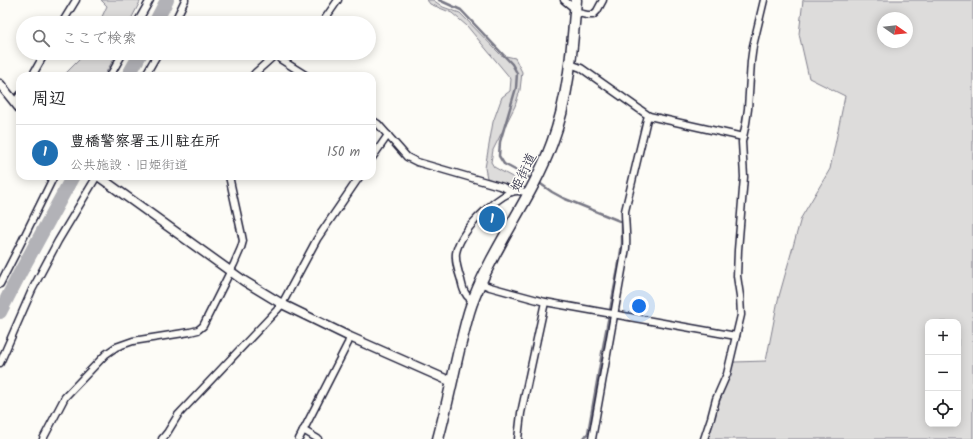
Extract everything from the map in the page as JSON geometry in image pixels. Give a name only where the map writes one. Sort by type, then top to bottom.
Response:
[{"type":"highway","name":"姫街道","points":[[438,439],[473,300],[487,269],[535,181],[552,144],[561,117],[570,64],[575,4]]},
{"type":"street","points":[[66,16],[76,0]]},
{"type":"street","points":[[141,16],[150,0]]},
{"type":"street","points":[[177,16],[185,0]]},
{"type":"street","points":[[327,16],[338,0]]},
{"type":"street","points":[[564,0],[575,4],[578,14],[587,15],[593,15],[603,0]]},
{"type":"street","points":[[704,439],[716,399],[727,374],[740,315],[738,250],[744,178],[742,142],[748,109],[753,46],[764,0]]},
{"type":"street","points":[[34,72],[41,60]]},
{"type":"street","points":[[112,72],[118,60]]},
{"type":"street","points":[[147,72],[154,60]]},
{"type":"street","points":[[256,72],[269,60]]},
{"type":"street","points":[[282,60],[301,72]]},
{"type":"street","points":[[570,64],[581,68],[649,116],[743,136]]},
{"type":"street","points":[[0,84],[16,105]]},
{"type":"street","points":[[592,439],[611,314],[626,248],[627,235],[625,211],[647,119],[649,116]]},
{"type":"street","points":[[376,123],[407,157],[417,162],[503,187],[512,192]]},
{"type":"street","points":[[376,152],[388,135]]},
{"type":"street","points":[[0,284],[52,180]]},
{"type":"street","points":[[0,363],[32,290],[54,248],[96,180]]},
{"type":"street","points":[[104,180],[244,281],[282,304],[350,337],[452,382]]},
{"type":"street","points":[[42,439],[65,397],[106,354],[116,347],[133,341],[190,332],[198,330],[203,326],[231,271],[243,241],[230,180]]},
{"type":"street","points":[[163,439],[181,410],[282,304],[317,239],[357,180]]},
{"type":"street","points":[[473,300],[466,295],[456,263],[458,247],[468,230],[481,214],[495,202],[512,192],[522,190],[529,193]]},
{"type":"street","points":[[480,283],[545,302],[736,336]]},
{"type":"street","points":[[518,439],[521,413],[545,302]]},
{"type":"street","points":[[299,439],[350,337]]},
{"type":"street","points":[[303,430],[318,439]]},
{"type":"shaded area","points":[[101,0],[141,0],[133,16],[102,16],[107,6]]},
{"type":"shaded area","points":[[427,0],[433,0],[443,7],[460,13],[501,55],[515,58],[522,72],[520,90],[515,106],[493,150],[491,162],[494,167],[514,178],[514,186],[509,187],[487,178],[485,168],[493,122],[502,97],[510,91],[511,79],[467,26],[452,13],[430,4]]},
{"type":"shaded area","points":[[803,0],[973,0],[973,439],[708,439],[734,362],[766,361],[778,300],[801,218],[830,169],[845,96],[809,78],[799,34]]},
{"type":"shaded area","points":[[79,60],[113,60],[106,72],[67,72]]},
{"type":"waterway","points":[[159,16],[167,0]]},
{"type":"waterway","points":[[439,0],[461,10],[512,64],[517,73],[516,88],[500,142],[499,156],[504,164],[534,180]]},
{"type":"waterway","points":[[130,72],[137,60]]},
{"type":"waterway","points":[[0,312],[71,180]]},
{"type":"waterway","points":[[538,182],[563,198],[622,222],[622,244],[618,269],[588,433],[584,438]]},
{"type":"place","name":"豊橋警察署玉川駐在所","points":[[492,219]]}]
